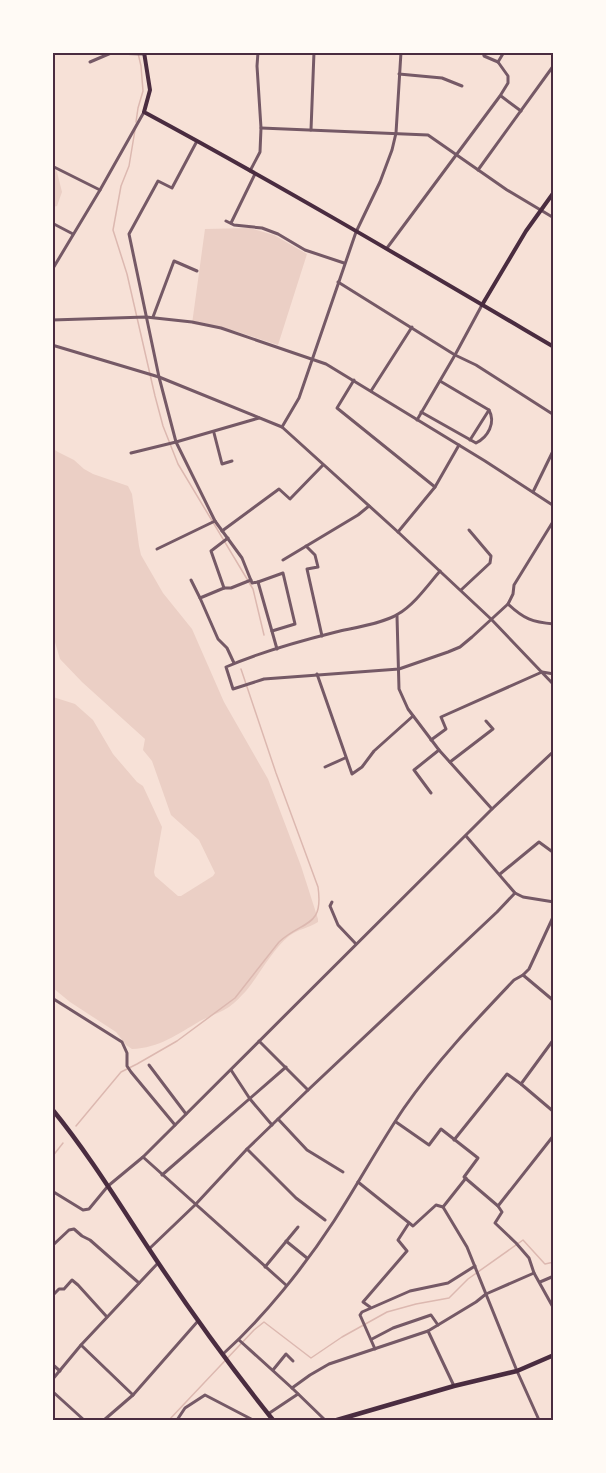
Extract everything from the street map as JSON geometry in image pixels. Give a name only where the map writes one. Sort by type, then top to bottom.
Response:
[{"type":"main road","points":[[145,53],[150,90],[144,112],[387,248],[554,347]]},
{"type":"main road","points":[[482,305],[526,231],[554,192]]},
{"type":"main road","points":[[52,1109],[108,1186],[222,1355],[271,1418]]},
{"type":"main road","points":[[337,1420],[454,1386],[517,1371],[554,1355]]},
{"type":"street","points":[[250,171],[260,152],[258,52]]},
{"type":"street","points":[[311,130],[314,52]]},
{"type":"street","points":[[282,427],[299,398],[344,263],[392,150],[396,133],[401,52]]},
{"type":"street","points":[[387,248],[508,83],[508,76],[498,62],[484,56],[483,52]]},
{"type":"street","points":[[498,62],[504,52]]},
{"type":"street","points":[[90,62],[111,54],[145,53]]},
{"type":"street","points":[[478,170],[554,65]]},
{"type":"street","points":[[399,75],[442,78],[462,86]]},
{"type":"street","points":[[500,96],[521,111]]},
{"type":"street","points":[[52,270],[144,112]]},
{"type":"street","points":[[261,128],[428,135],[554,218]]},
{"type":"street","points":[[197,141],[172,188],[158,181],[129,234],[159,377],[176,442],[215,521],[242,558],[252,584],[283,573],[295,624],[272,631]]},
{"type":"street","points":[[52,166],[100,190]]},
{"type":"street","points":[[231,223],[255,174]]},
{"type":"street","points":[[226,221],[234,225],[262,228],[305,249],[344,263]]},
{"type":"street","points":[[52,224],[74,234]]},
{"type":"street","points":[[153,318],[174,261],[197,271]]},
{"type":"street","points":[[338,281],[554,415]]},
{"type":"street","points":[[417,420],[482,305]]},
{"type":"street","points":[[52,320],[146,317],[192,322],[221,328],[313,359],[354,380],[554,506]]},
{"type":"street","points":[[371,391],[412,327]]},
{"type":"street","points":[[52,345],[159,377],[282,427],[491,619],[554,685]]},
{"type":"street","points":[[354,380],[337,408],[435,487]]},
{"type":"street","points":[[421,412],[476,443],[482,440],[493,423],[489,410],[440,381]]},
{"type":"street","points":[[470,440],[489,410]]},
{"type":"street","points":[[131,453],[214,432],[261,417]]},
{"type":"street","points":[[214,432],[222,464],[232,461]]},
{"type":"street","points":[[398,532],[435,487],[459,445]]},
{"type":"street","points":[[533,492],[554,449]]},
{"type":"street","points":[[222,531],[279,489],[290,499],[323,465]]},
{"type":"street","points":[[283,560],[369,506]]},
{"type":"street","points":[[440,571],[407,608],[397,615],[277,649],[226,667],[233,689],[264,678],[399,669],[460,647],[508,604],[514,585],[554,520]]},
{"type":"street","points":[[157,549],[215,521]]},
{"type":"street","points":[[461,591],[490,563],[491,556],[469,530]]},
{"type":"street","points":[[224,588],[211,551],[228,538]]},
{"type":"street","points":[[306,546],[315,555],[318,567],[307,569],[322,636]]},
{"type":"street","points":[[191,580],[218,639],[227,648],[234,663]]},
{"type":"street","points":[[200,598],[251,580]]},
{"type":"street","points":[[258,582],[277,649]]},
{"type":"street","points":[[508,604],[528,620],[554,624]]},
{"type":"street","points":[[397,615],[399,689],[408,709],[439,750],[492,809]]},
{"type":"street","points":[[431,740],[446,729],[441,717],[542,672],[554,674]]},
{"type":"street","points":[[317,674],[352,774],[362,767],[374,751],[413,716]]},
{"type":"street","points":[[450,762],[493,729],[486,721]]},
{"type":"street","points":[[431,793],[414,770],[439,750]]},
{"type":"street","points":[[52,1191],[83,1210],[89,1209],[108,1186],[175,1125],[492,809],[554,751]]},
{"type":"street","points":[[325,767],[346,758]]},
{"type":"street","points":[[466,836],[515,893],[523,897],[554,902]]},
{"type":"street","points":[[500,874],[539,842],[554,853]]},
{"type":"street","points":[[149,1249],[195,1205],[247,1149],[515,893]]},
{"type":"street","points":[[332,902],[330,906],[338,925],[356,944]]},
{"type":"street","points":[[222,1355],[239,1340],[308,1258],[334,1221],[396,1121],[446,1053],[514,980],[529,969],[554,915]]},
{"type":"street","points":[[523,975],[554,1001]]},
{"type":"street","points":[[52,998],[122,1042],[127,1053],[127,1066],[175,1125]]},
{"type":"street","points":[[520,1084],[554,1039]]},
{"type":"street","points":[[259,1041],[308,1090]]},
{"type":"street","points":[[149,1065],[186,1114]]},
{"type":"street","points":[[162,1175],[286,1067]]},
{"type":"street","points":[[231,1070],[250,1099],[272,1125]]},
{"type":"street","points":[[454,1140],[507,1074],[554,1113]]},
{"type":"street","points":[[278,1119],[307,1150],[343,1172]]},
{"type":"street","points":[[396,1121],[429,1145],[441,1129],[478,1158],[464,1177],[466,1178],[443,1207]]},
{"type":"street","points":[[498,1206],[554,1135]]},
{"type":"street","points":[[247,1149],[296,1198],[325,1220]]},
{"type":"street","points":[[142,1157],[286,1285]]},
{"type":"street","points":[[466,1178],[498,1206],[502,1212],[495,1223],[529,1258],[534,1273],[554,1309]]},
{"type":"street","points":[[358,1182],[413,1226],[436,1205],[443,1207],[467,1247],[539,1420]]},
{"type":"street","points":[[370,1307],[363,1302],[407,1251],[398,1240],[409,1223]]},
{"type":"street","points":[[265,1267],[298,1227]]},
{"type":"street","points":[[52,1246],[69,1230],[74,1229],[139,1283]]},
{"type":"street","points":[[286,1241],[308,1258]]},
{"type":"street","points":[[52,1380],[81,1345],[158,1263]]},
{"type":"street","points":[[375,1349],[360,1315],[362,1312],[410,1291],[448,1283],[475,1266]]},
{"type":"street","points":[[292,1388],[329,1364],[428,1331],[486,1294],[534,1273]]},
{"type":"street","points":[[540,1282],[554,1276]]},
{"type":"street","points":[[52,1296],[72,1281],[108,1317]]},
{"type":"street","points":[[372,1339],[393,1328],[431,1315],[438,1324]]},
{"type":"street","points":[[104,1420],[133,1395],[198,1321]]},
{"type":"street","points":[[428,1331],[454,1386]]},
{"type":"street","points":[[239,1340],[325,1420]]},
{"type":"street","points":[[81,1345],[133,1395]]},
{"type":"street","points":[[273,1370],[286,1354],[293,1361]]},
{"type":"street","points":[[52,1364],[60,1371]]},
{"type":"street","points":[[52,1391],[84,1420]]},
{"type":"street","points":[[271,1418],[298,1394]]},
{"type":"street","points":[[177,1420],[189,1405],[205,1395],[253,1420]]},
{"type":"shaded area","points":[[52,162],[62,192],[57,206],[53,207]]},
{"type":"shaded area","points":[[250,228],[274,235],[307,254],[278,345],[235,331],[192,324],[205,229]]},
{"type":"shaded area","points":[[52,448],[93,474],[128,486],[132,494],[141,555],[163,593],[192,629],[224,702],[268,779],[301,866],[318,919],[318,922],[292,934],[283,942],[246,991],[231,1005],[168,1039],[142,1048],[132,1049],[126,1045],[116,1032],[53,988],[53,697],[75,704],[93,720],[113,754],[143,786],[162,827],[155,876],[178,896],[181,896],[215,873],[199,840],[171,815],[152,761],[143,750],[145,739],[60,659],[52,632]]},
{"type":"waterway","points":[[136,122],[143,91],[138,53]]},
{"type":"waterway","points":[[135,130],[129,166],[121,186],[113,230],[127,274],[155,396],[163,426],[178,464],[253,589],[264,635]]},
{"type":"waterway","points":[[76,1126],[121,1072],[177,1041],[235,998],[279,942],[310,922],[318,910],[318,887],[241,669]]},
{"type":"waterway","points":[[52,1157],[63,1143]]},
{"type":"waterway","points":[[169,1420],[264,1322],[311,1358],[342,1337],[387,1312],[449,1298],[468,1279],[523,1240],[545,1264],[554,1262]]}]
